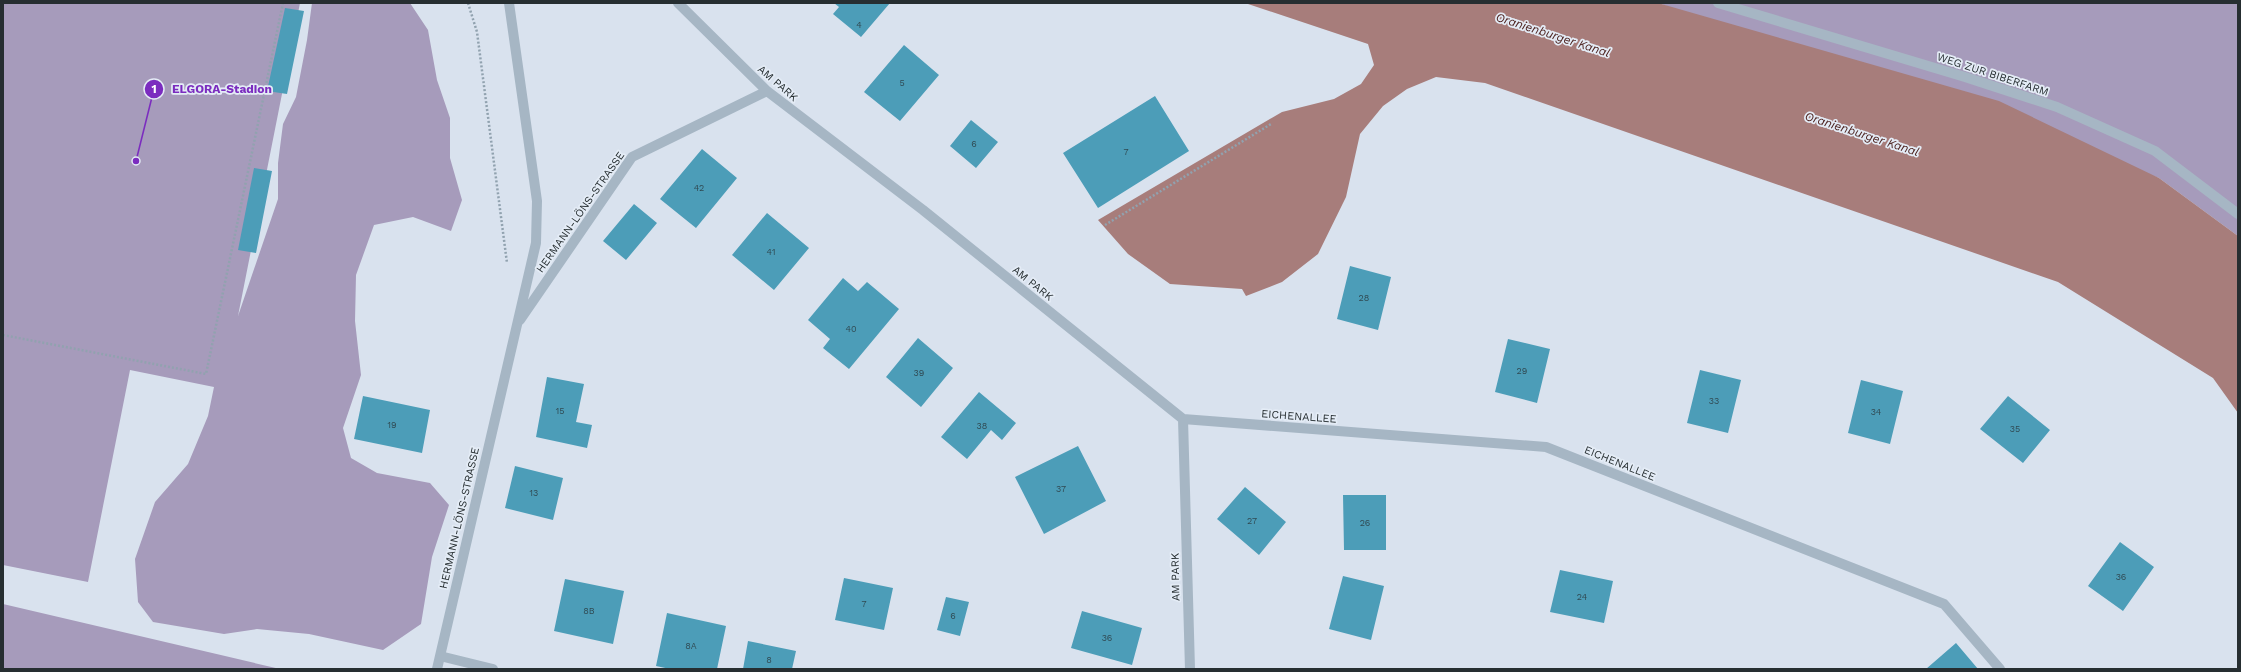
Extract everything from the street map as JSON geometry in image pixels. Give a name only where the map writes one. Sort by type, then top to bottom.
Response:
[{"type":"street","name":"HERMANN-LÖNS-STRASSE","points":[[437,669],[536,243],[537,201],[509,3]]},
{"type":"street","name":"AM PARK","points":[[678,3],[767,91],[923,210],[1183,419],[1190,669]]},
{"type":"street","name":"WEG ZUR BIBERFARM","points":[[1718,3],[1965,77],[2056,107],[2155,151],[2238,214]]},
{"type":"street","name":"HERMANN-LÖNS-STRASSE","points":[[516,325],[632,157],[767,91]]},
{"type":"street","name":"EICHENALLEE","points":[[1183,419],[1546,447],[1944,604],[2000,669]]},
{"type":"street","points":[[440,656],[493,669]]},
{"type":"path","points":[[3,335],[206,374],[283,3]]},
{"type":"path","points":[[468,3],[477,32],[508,268]]},
{"type":"path","points":[[1105,225],[1271,124]]},
{"type":"shaded area","points":[[3,3],[300,3],[238,316],[278,199],[278,163],[283,124],[296,97],[307,40],[312,3],[410,3],[428,30],[437,80],[450,118],[450,158],[462,200],[451,231],[413,217],[374,225],[356,275],[355,321],[361,375],[343,428],[351,458],[377,473],[430,483],[449,505],[432,557],[421,624],[383,650],[309,634],[257,629],[224,634],[153,622],[138,602],[135,559],[155,502],[188,464],[208,416],[214,387],[130,370],[88,582],[3,565]]},
{"type":"shaded area","points":[[1658,3],[2238,3],[2238,236],[2159,178]]},
{"type":"shaded area","points":[[3,604],[280,669],[3,669]]},
{"type":"water","name":"Oranienburger Kanal","points":[[1245,3],[1658,3],[1999,101],[2159,178],[2238,236],[2238,413],[2213,378],[2058,282],[1485,83],[1436,77],[1407,89],[1383,106],[1360,134],[1346,197],[1318,254],[1282,282],[1246,296],[1242,289],[1170,284],[1128,254],[1098,220],[1282,112],[1334,99],[1361,84],[1374,65],[1368,44]]},
{"type":"building","points":[[834,3],[890,3],[861,37],[833,14],[839,7]]},
{"type":"building","points":[[285,8],[304,11],[287,94],[267,91]]},
{"type":"building","points":[[904,45],[939,75],[900,121],[864,92]]},
{"type":"building","points":[[1155,96],[1189,151],[1098,208],[1063,153]]},
{"type":"building","points":[[971,120],[998,142],[976,168],[950,146]]},
{"type":"building","points":[[702,149],[737,178],[696,228],[660,199]]},
{"type":"building","points":[[254,168],[272,171],[256,253],[238,250]]},
{"type":"building","points":[[634,204],[657,223],[626,260],[603,241]]},
{"type":"building","points":[[767,213],[809,248],[774,290],[732,255]]},
{"type":"building","points":[[1350,266],[1391,277],[1378,330],[1337,319]]},
{"type":"building","points":[[843,278],[858,291],[867,282],[899,309],[849,369],[823,348],[830,339],[808,320]]},
{"type":"building","points":[[918,338],[953,368],[921,407],[886,377]]},
{"type":"building","points":[[1508,339],[1550,349],[1537,403],[1495,392]]},
{"type":"building","points":[[1700,370],[1741,380],[1728,433],[1687,423]]},
{"type":"building","points":[[547,377],[584,384],[576,422],[592,425],[587,448],[536,437]]},
{"type":"building","points":[[1861,380],[1903,391],[1890,444],[1848,433]]},
{"type":"building","points":[[979,392],[1016,423],[1002,440],[991,430],[967,459],[941,437]]},
{"type":"building","points":[[363,396],[430,410],[422,453],[354,439]]},
{"type":"building","points":[[2008,396],[2050,430],[2023,463],[1980,429]]},
{"type":"building","points":[[1078,446],[1106,501],[1044,534],[1015,477]]},
{"type":"building","points":[[515,466],[563,478],[553,520],[505,508]]},
{"type":"building","points":[[1245,487],[1286,522],[1259,555],[1217,519]]},
{"type":"building","points":[[1343,495],[1386,495],[1386,550],[1344,550]]},
{"type":"building","points":[[2120,542],[2154,567],[2123,611],[2088,586]]},
{"type":"building","points":[[1560,570],[1613,581],[1604,623],[1550,612]]},
{"type":"building","points":[[1343,576],[1384,586],[1371,640],[1329,629]]},
{"type":"building","points":[[844,578],[893,588],[884,630],[835,620]]},
{"type":"building","points":[[565,579],[624,591],[613,644],[554,631]]},
{"type":"building","points":[[946,597],[969,602],[960,636],[937,630]]},
{"type":"building","points":[[1082,611],[1142,628],[1132,665],[1071,648]]},
{"type":"building","points":[[667,613],[726,626],[717,669],[670,669],[656,666]]},
{"type":"building","points":[[748,641],[796,651],[792,669],[743,669]]},
{"type":"building","points":[[1956,643],[1978,669],[1926,669]]},
{"type":"place","name":"ELGORA-Stadion","points":[[136,161]]}]
